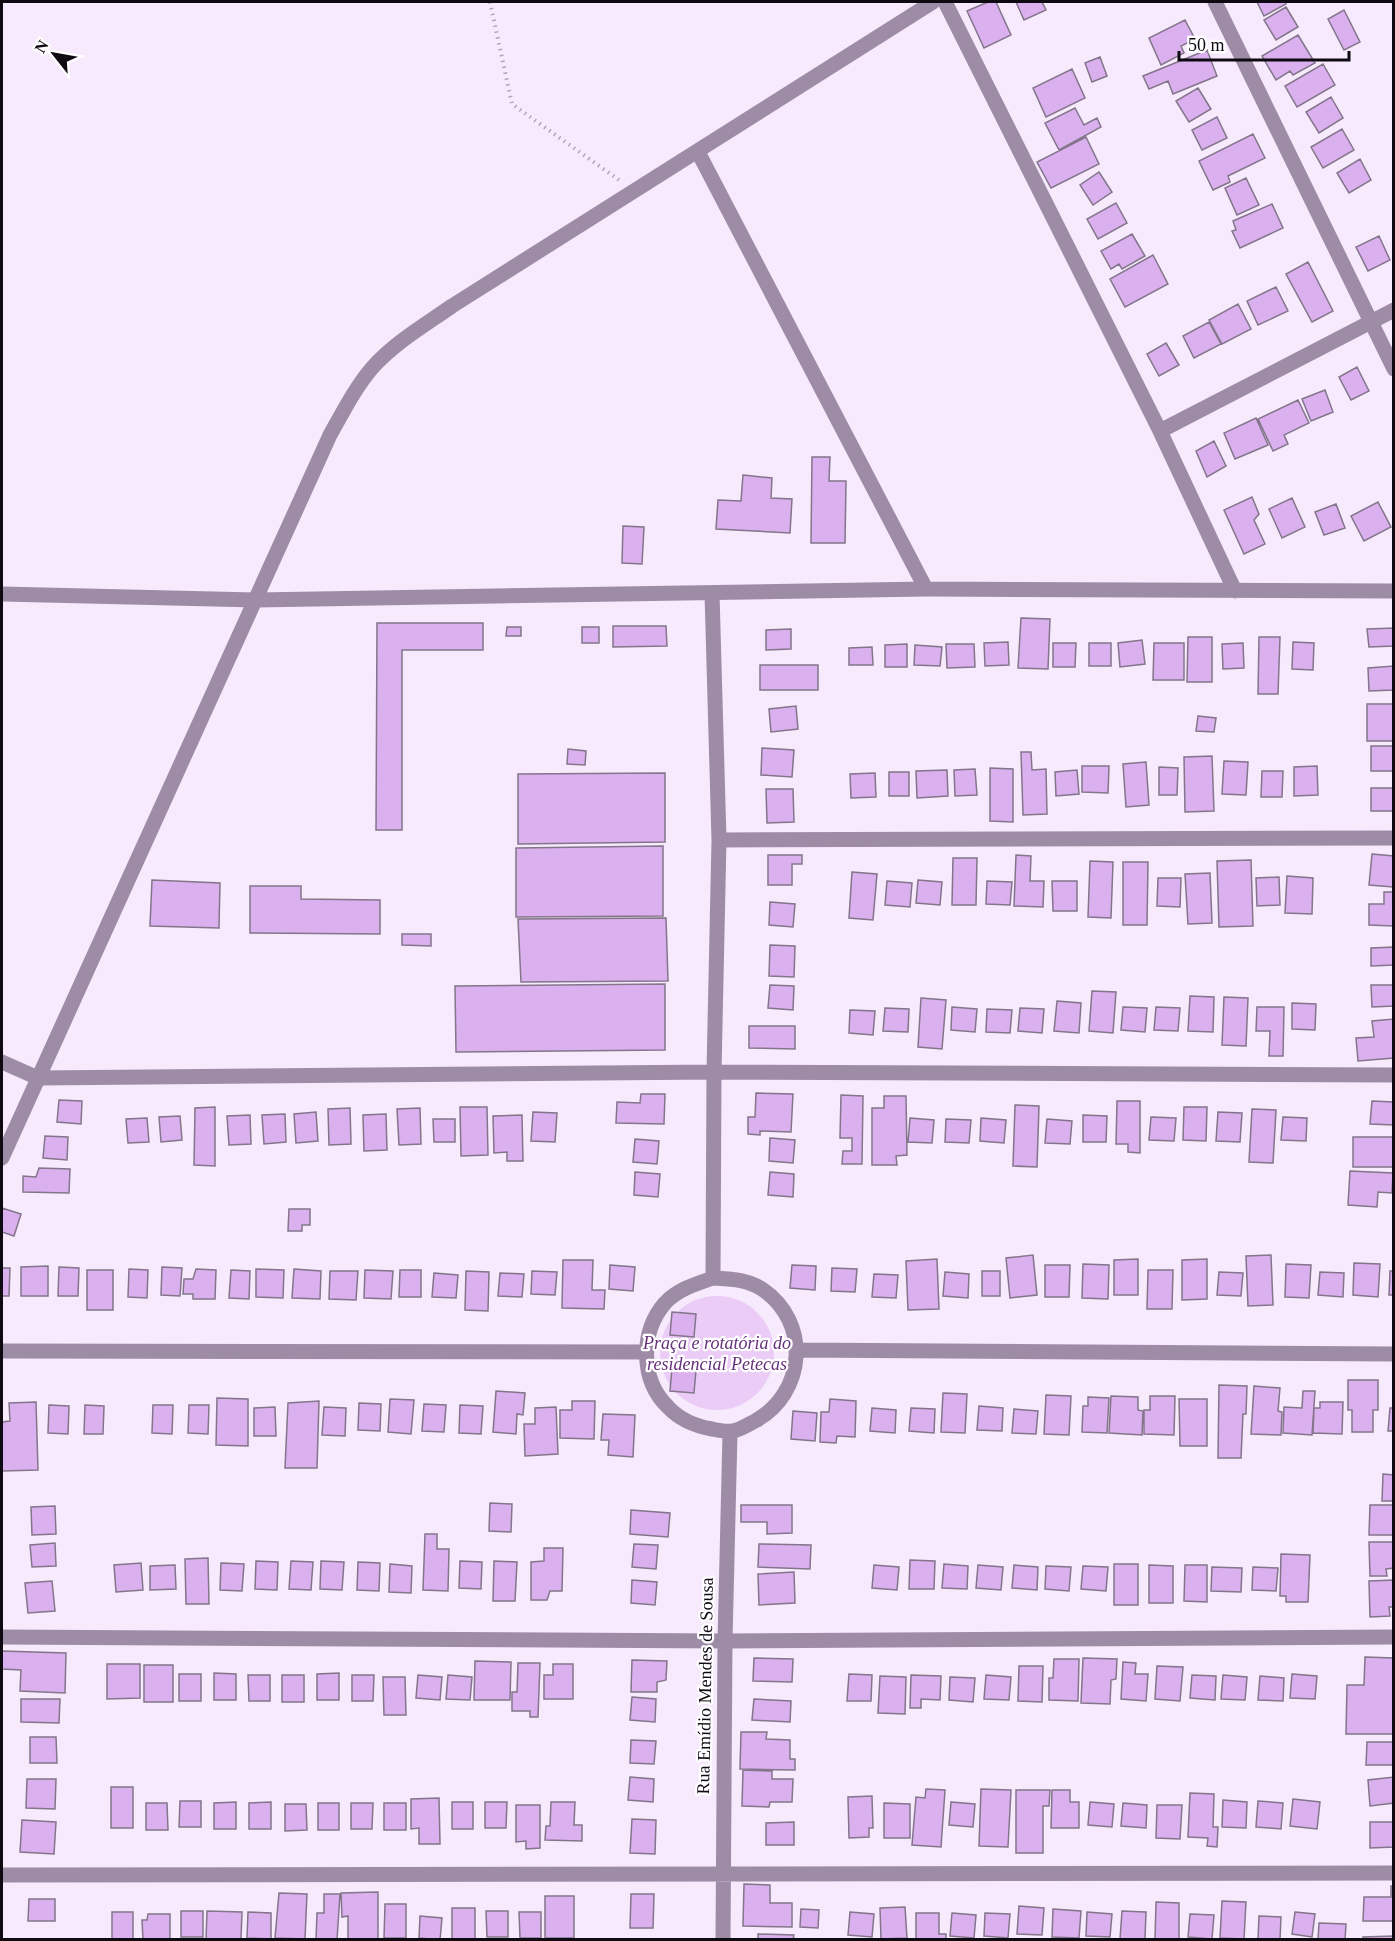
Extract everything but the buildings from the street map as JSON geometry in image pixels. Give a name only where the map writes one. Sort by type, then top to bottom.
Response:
[{"type":"street","points":[[2,1158],[330,435],[349,400],[372,368],[399,343],[452,306],[933,2]]},
{"type":"street","points":[[945,2],[1160,431],[1235,591]]},
{"type":"street","points":[[1215,2],[1394,369]]},
{"type":"street","points":[[698,152],[926,589]]},
{"type":"street","points":[[1160,431],[1394,310]]},
{"type":"street","points":[[2,594],[256,600],[926,589],[1394,591]]},
{"type":"street","points":[[712,593],[719,840],[714,1072],[713,1278]]},
{"type":"street","points":[[719,840],[1394,838]]},
{"type":"street","points":[[2,1062],[38,1078],[714,1072],[1394,1075]]},
{"type":"street","points":[[713,1278],[738,1279],[761,1288],[780,1304],[792,1326],[797,1350],[794,1374],[784,1396],[767,1414],[730,1433],[701,1427],[683,1420],[667,1407],[655,1391],[648,1372],[646,1352],[651,1325],[666,1302],[687,1286],[713,1278]]},
{"type":"street","points":[[797,1350],[1394,1354]]},
{"type":"street","points":[[2,1351],[646,1352]]},
{"type":"street","name":"Rua Emídio Mendes de Sousa","points":[[723,1940],[725,1641],[730,1433]]},
{"type":"street","points":[[2,1637],[725,1641],[1394,1637]]},
{"type":"street","points":[[2,1875],[1394,1873]]},
{"type":"path","points":[[490,2],[512,104],[635,191]]},
{"type":"green space","name":"Praça e rotatória do residencial Petecas","points":[[717,1296],[739,1300],[758,1312],[770,1331],[774,1353],[770,1375],[758,1394],[739,1406],[717,1410],[695,1406],[676,1394],[664,1375],[660,1353],[664,1331],[676,1312],[695,1300]]}]
